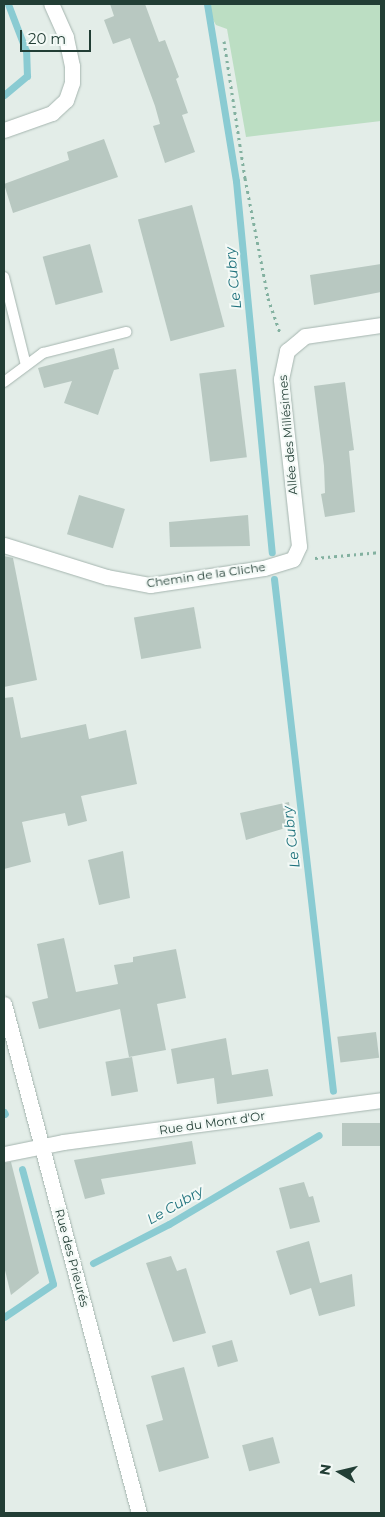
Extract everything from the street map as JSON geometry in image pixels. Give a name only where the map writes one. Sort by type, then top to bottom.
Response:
[{"type":"street","points":[[4,130],[52,113],[66,100],[72,83],[72,66],[66,37],[52,4]]},
{"type":"street","points":[[287,351],[305,336],[381,325]]},
{"type":"street","name":"Allée des Millésimes","points":[[287,351],[282,379],[299,546],[293,559]]},
{"type":"street","name":"Chemin de la Cliche","points":[[4,545],[107,577],[150,585],[264,568],[293,559]]},
{"type":"street","name":"Rue des Prieurés","points":[[4,1004],[139,1513]]},
{"type":"street","name":"Rue du Mont d'Or","points":[[4,1154],[42,1146],[381,1100]]},
{"type":"lane","points":[[4,277],[26,365]]},
{"type":"lane","points":[[4,382],[43,352],[126,332]]},
{"type":"path","points":[[224,41],[268,298],[287,351]]},
{"type":"path","points":[[293,559],[381,552]]},
{"type":"green space","points":[[204,4],[381,4],[381,121],[246,137],[227,29],[216,25]]},
{"type":"building","points":[[110,4],[145,4],[159,42],[165,40],[179,77],[176,79],[188,113],[182,115],[195,152],[165,163],[153,126],[160,124],[155,106],[130,38],[113,44],[104,20],[114,16]]},
{"type":"building","points":[[104,139],[118,177],[13,213],[4,184],[69,160],[67,152]]},
{"type":"building","points":[[192,205],[225,327],[171,341],[138,219]]},
{"type":"building","points":[[90,244],[103,292],[56,305],[43,257]]},
{"type":"building","points":[[381,264],[381,292],[314,305],[310,275]]},
{"type":"building","points":[[114,348],[119,369],[114,370],[98,415],[64,403],[72,381],[44,388],[38,368]]},
{"type":"building","points":[[236,369],[247,457],[210,462],[199,374]]},
{"type":"building","points":[[345,382],[354,450],[349,451],[355,512],[325,517],[321,494],[325,493],[324,466],[314,386]]},
{"type":"building","points":[[79,495],[125,509],[113,548],[67,534]]},
{"type":"building","points":[[248,515],[250,546],[170,547],[169,522]]},
{"type":"building","points":[[4,556],[13,558],[37,680],[4,687]]},
{"type":"building","points":[[194,607],[201,648],[141,659],[134,618]]},
{"type":"building","points":[[13,697],[21,738],[86,724],[89,739],[126,730],[137,784],[81,796],[87,821],[68,826],[65,813],[22,822],[31,862],[4,869],[4,698]]},
{"type":"building","points":[[289,802],[292,826],[246,840],[240,813]]},
{"type":"building","points":[[123,851],[130,898],[99,905],[88,860]]},
{"type":"building","points":[[64,938],[76,992],[118,984],[114,965],[133,962],[133,957],[176,949],[186,998],[157,1004],[166,1050],[129,1057],[120,1009],[39,1029],[32,1002],[48,998],[37,944]]},
{"type":"building","points":[[376,1032],[379,1058],[340,1063],[337,1037]]},
{"type":"building","points":[[226,1038],[232,1075],[268,1069],[273,1096],[217,1104],[214,1078],[177,1084],[171,1049]]},
{"type":"building","points":[[132,1057],[138,1091],[111,1096],[105,1062]]},
{"type":"building","points":[[342,1123],[381,1123],[381,1146],[342,1146]]},
{"type":"building","points":[[192,1141],[196,1164],[101,1179],[105,1194],[85,1199],[74,1160]]},
{"type":"building","points":[[11,1162],[39,1273],[11,1295],[4,1266],[4,1163]]},
{"type":"building","points":[[304,1182],[309,1197],[313,1196],[320,1222],[290,1229],[279,1188]]},
{"type":"building","points":[[309,1241],[320,1283],[352,1274],[355,1306],[319,1316],[311,1288],[290,1295],[276,1251]]},
{"type":"building","points":[[171,1256],[177,1271],[186,1268],[206,1333],[173,1342],[146,1263]]},
{"type":"building","points":[[232,1340],[238,1361],[218,1367],[212,1346]]},
{"type":"building","points":[[184,1367],[209,1458],[159,1472],[146,1425],[163,1420],[151,1376]]},
{"type":"building","points":[[273,1437],[280,1463],[249,1471],[242,1445]]},
{"type":"waterway","name":"Le Cubry","points":[[4,95],[27,76],[26,51],[8,4]]},
{"type":"waterway","name":"Le Cubry","points":[[207,4],[236,181],[272,552]]},
{"type":"waterway","name":"Le Cubry","points":[[274,579],[333,1091]]},
{"type":"waterway","name":"Le Cubry","points":[[93,1263],[169,1224],[319,1135]]},
{"type":"waterway","name":"Le Cubry","points":[[4,1317],[53,1284],[22,1169]]}]
